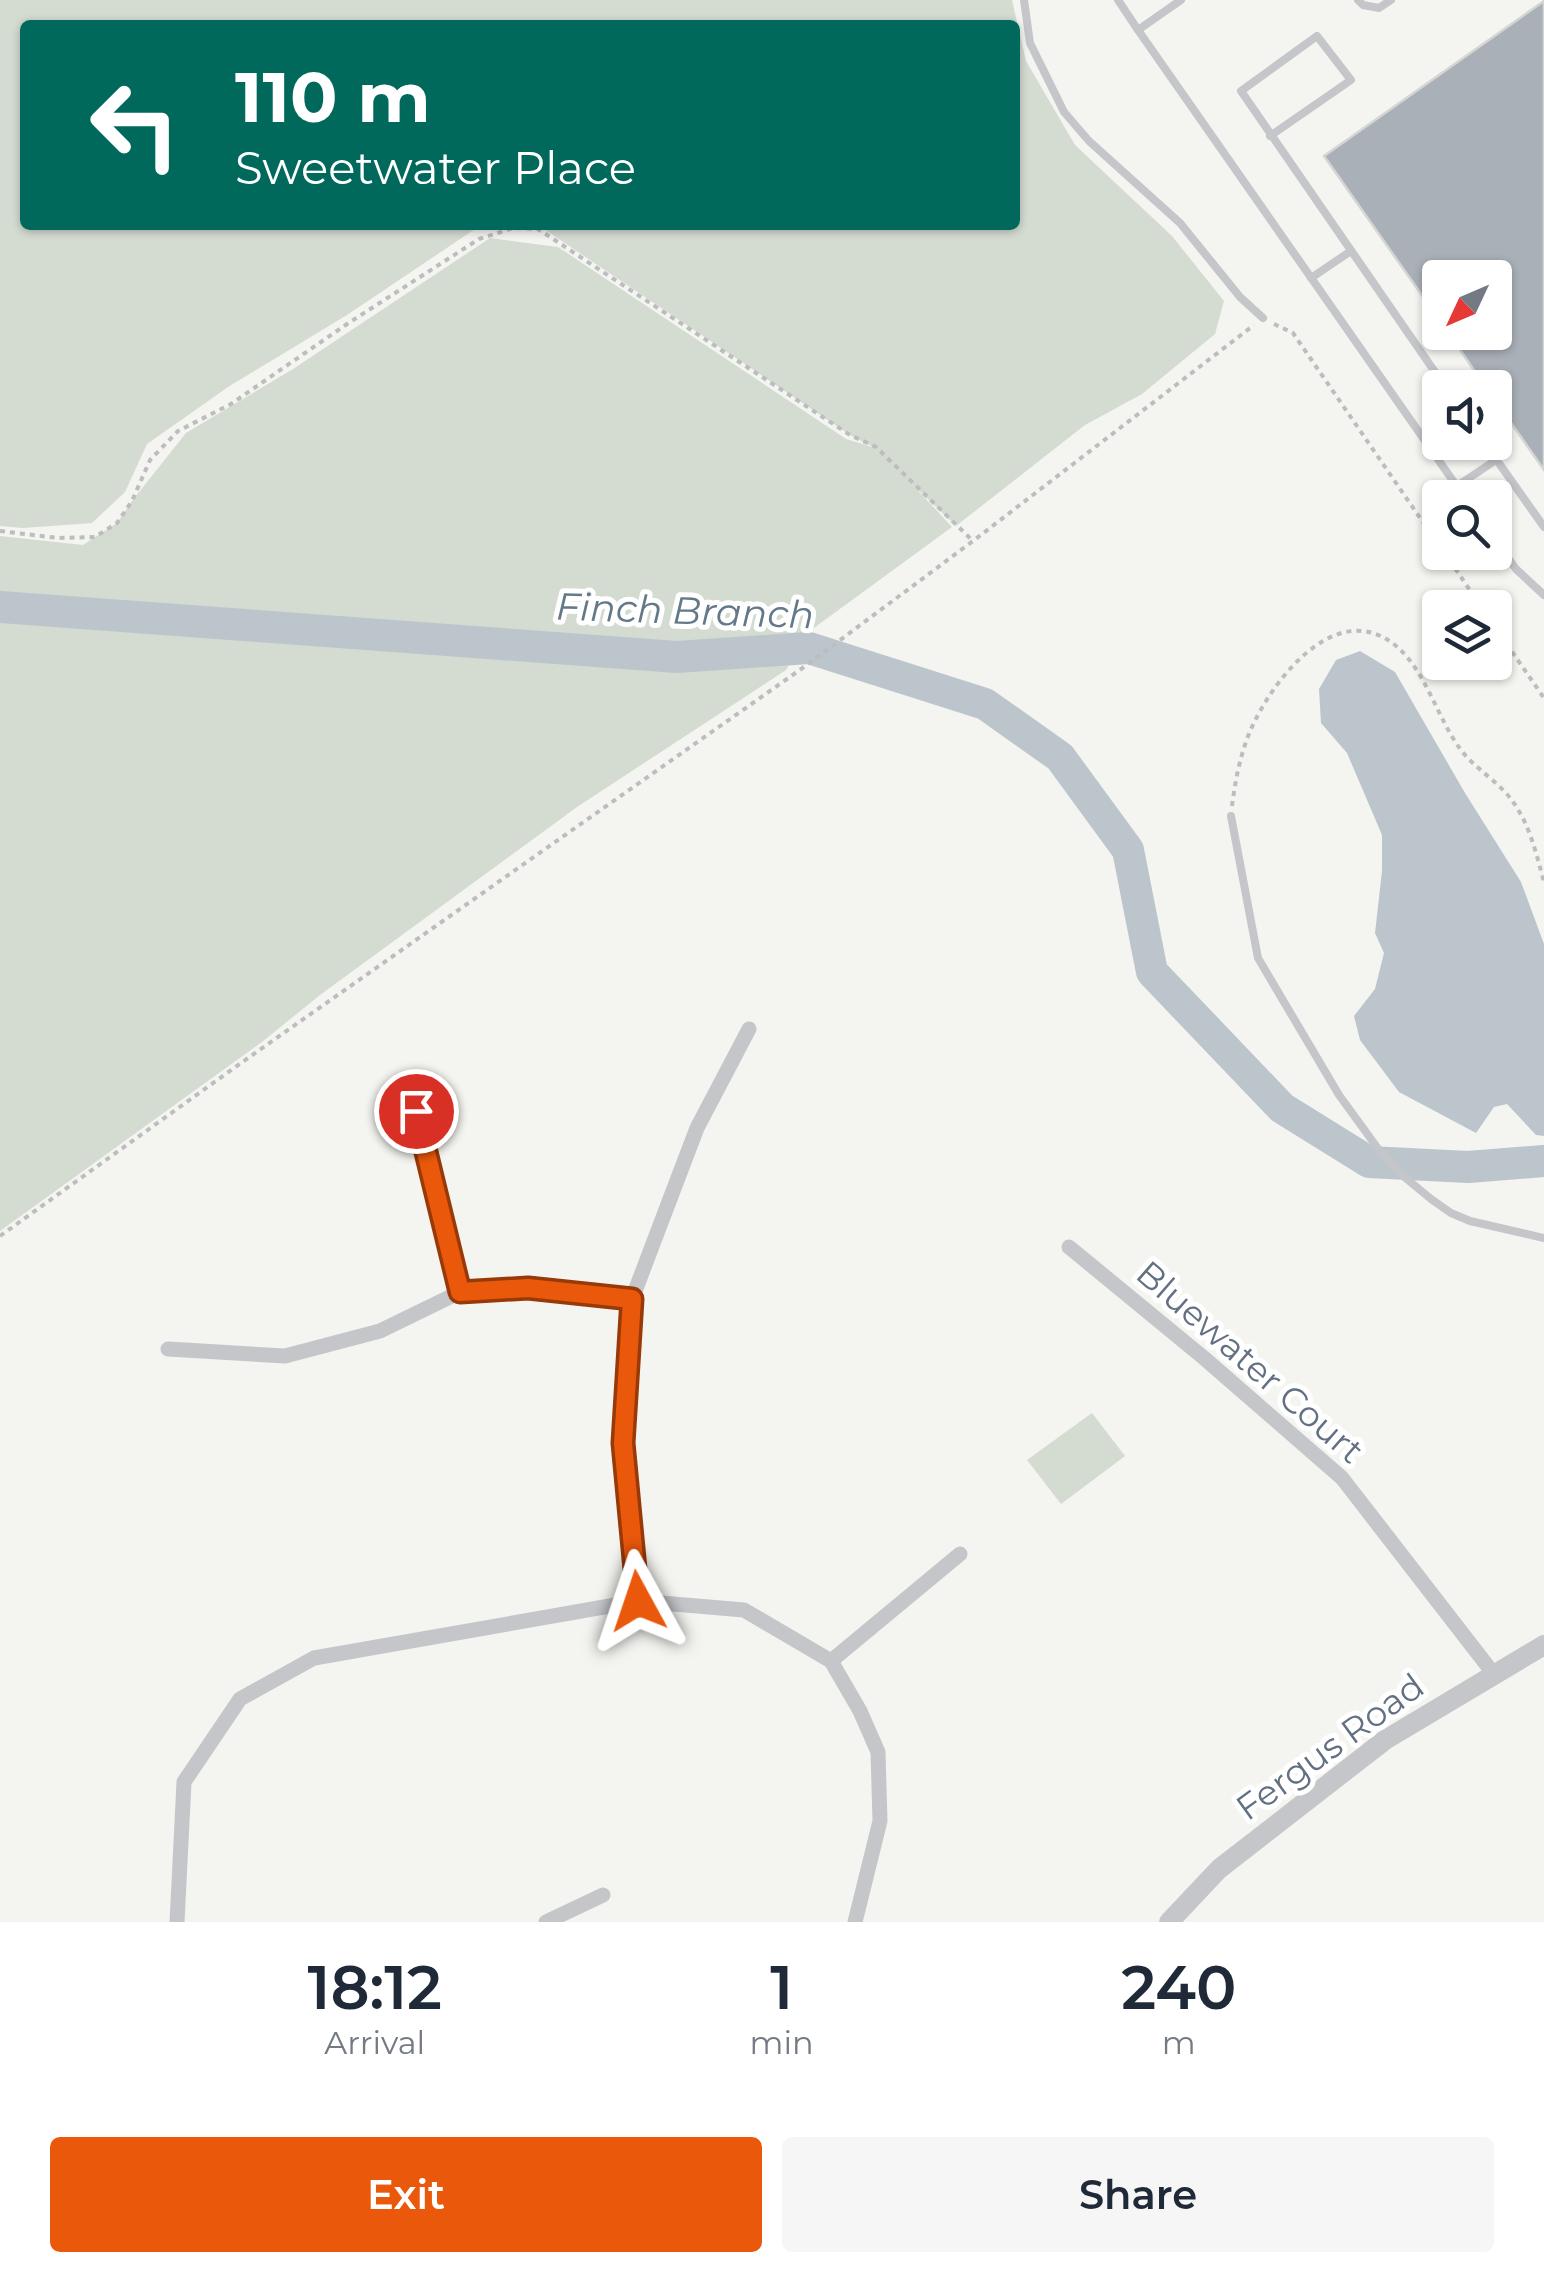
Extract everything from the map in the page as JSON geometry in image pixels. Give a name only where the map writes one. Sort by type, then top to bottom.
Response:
[{"type":"street","points":[[638,1601],[623,1443],[632,1299],[697,1128],[749,1029]]},
{"type":"street","points":[[416,1111],[460,1292]]},
{"type":"street","name":"Bluewater Court","points":[[1069,1247],[1342,1478],[1493,1673]]},
{"type":"street","points":[[168,1348],[285,1356],[380,1330],[460,1292],[528,1288],[632,1299]]},
{"type":"street","points":[[831,1661],[960,1554]]},
{"type":"street","points":[[177,1922],[184,1782],[240,1699],[314,1658],[638,1601],[744,1610],[831,1661],[878,1752],[880,1821],[854,1922]]},
{"type":"street","name":"Fergus Road","points":[[1169,1922],[1219,1870],[1385,1740],[1544,1644]]},
{"type":"street","points":[[546,1922],[603,1895]]},
{"type":"lane","points":[[1024,0],[1030,42],[1064,112],[1088,142],[1180,222],[1240,297],[1263,318]]},
{"type":"lane","points":[[1118,0],[1453,480]]},
{"type":"lane","points":[[1138,30],[1181,0]]},
{"type":"lane","points":[[1358,0],[1379,8],[1391,0]]},
{"type":"lane","points":[[1270,136],[1351,80],[1317,36],[1241,91],[1270,136],[1433,370]]},
{"type":"lane","points":[[1311,278],[1351,252]]},
{"type":"lane","points":[[1466,480],[1496,460],[1544,528]]},
{"type":"lane","points":[[1512,564],[1544,596]]},
{"type":"lane","points":[[1231,816],[1258,958],[1339,1095],[1379,1150],[1430,1199],[1470,1221],[1544,1238]]},
{"type":"path","points":[[0,531],[58,538],[95,537],[117,523],[150,460],[178,431],[231,404],[479,239],[507,230]]},
{"type":"path","points":[[540,230],[850,435],[876,447],[973,541]]},
{"type":"path","points":[[0,1236],[804,667],[1263,318],[1293,333],[1422,520]]},
{"type":"path","points":[[1231,816],[1238,765],[1248,735],[1274,688],[1296,662],[1319,644],[1338,634],[1362,630],[1395,644],[1410,662],[1463,753],[1523,814],[1544,882]]},
{"type":"path","points":[[1512,651],[1544,698]]},
{"type":"shaded area","points":[[0,0],[1012,0],[1017,20],[20,20],[20,230],[474,230],[347,315],[228,387],[147,444],[125,492],[92,523],[0,526]]},
{"type":"shaded area","points":[[1020,35],[1026,61],[1075,145],[1172,236],[1224,301],[1215,334],[1142,394],[1085,425],[956,526],[911,483],[952,527],[807,633],[786,670],[577,807],[0,1231],[0,536],[83,545],[117,523],[186,433],[293,369],[490,238],[558,247],[846,439],[875,448],[545,230],[1020,230]]},
{"type":"shaded area","points":[[1360,651],[1395,672],[1521,882],[1544,944],[1544,1136],[1536,1135],[1507,1104],[1494,1107],[1476,1133],[1399,1092],[1360,1040],[1354,1016],[1375,989],[1384,953],[1375,933],[1382,835],[1347,753],[1321,723],[1319,689],[1336,660]]},
{"type":"shaded area","points":[[1092,1413],[1125,1456],[1061,1504],[1027,1460]]},
{"type":"building","points":[[1544,1],[1544,470],[1512,424],[1512,370],[1474,370],[1460,350],[1512,350],[1512,260],[1422,260],[1422,295],[1324,156]]},
{"type":"waterway","name":"Finch Branch","points":[[0,607],[677,657],[809,648],[985,704],[1060,757],[1128,850],[1152,972],[1282,1108],[1369,1162],[1468,1167],[1544,1161]]},
{"type":"route","points":[[416,1111],[460,1292],[528,1288],[632,1299],[623,1443],[638,1601]]}]
